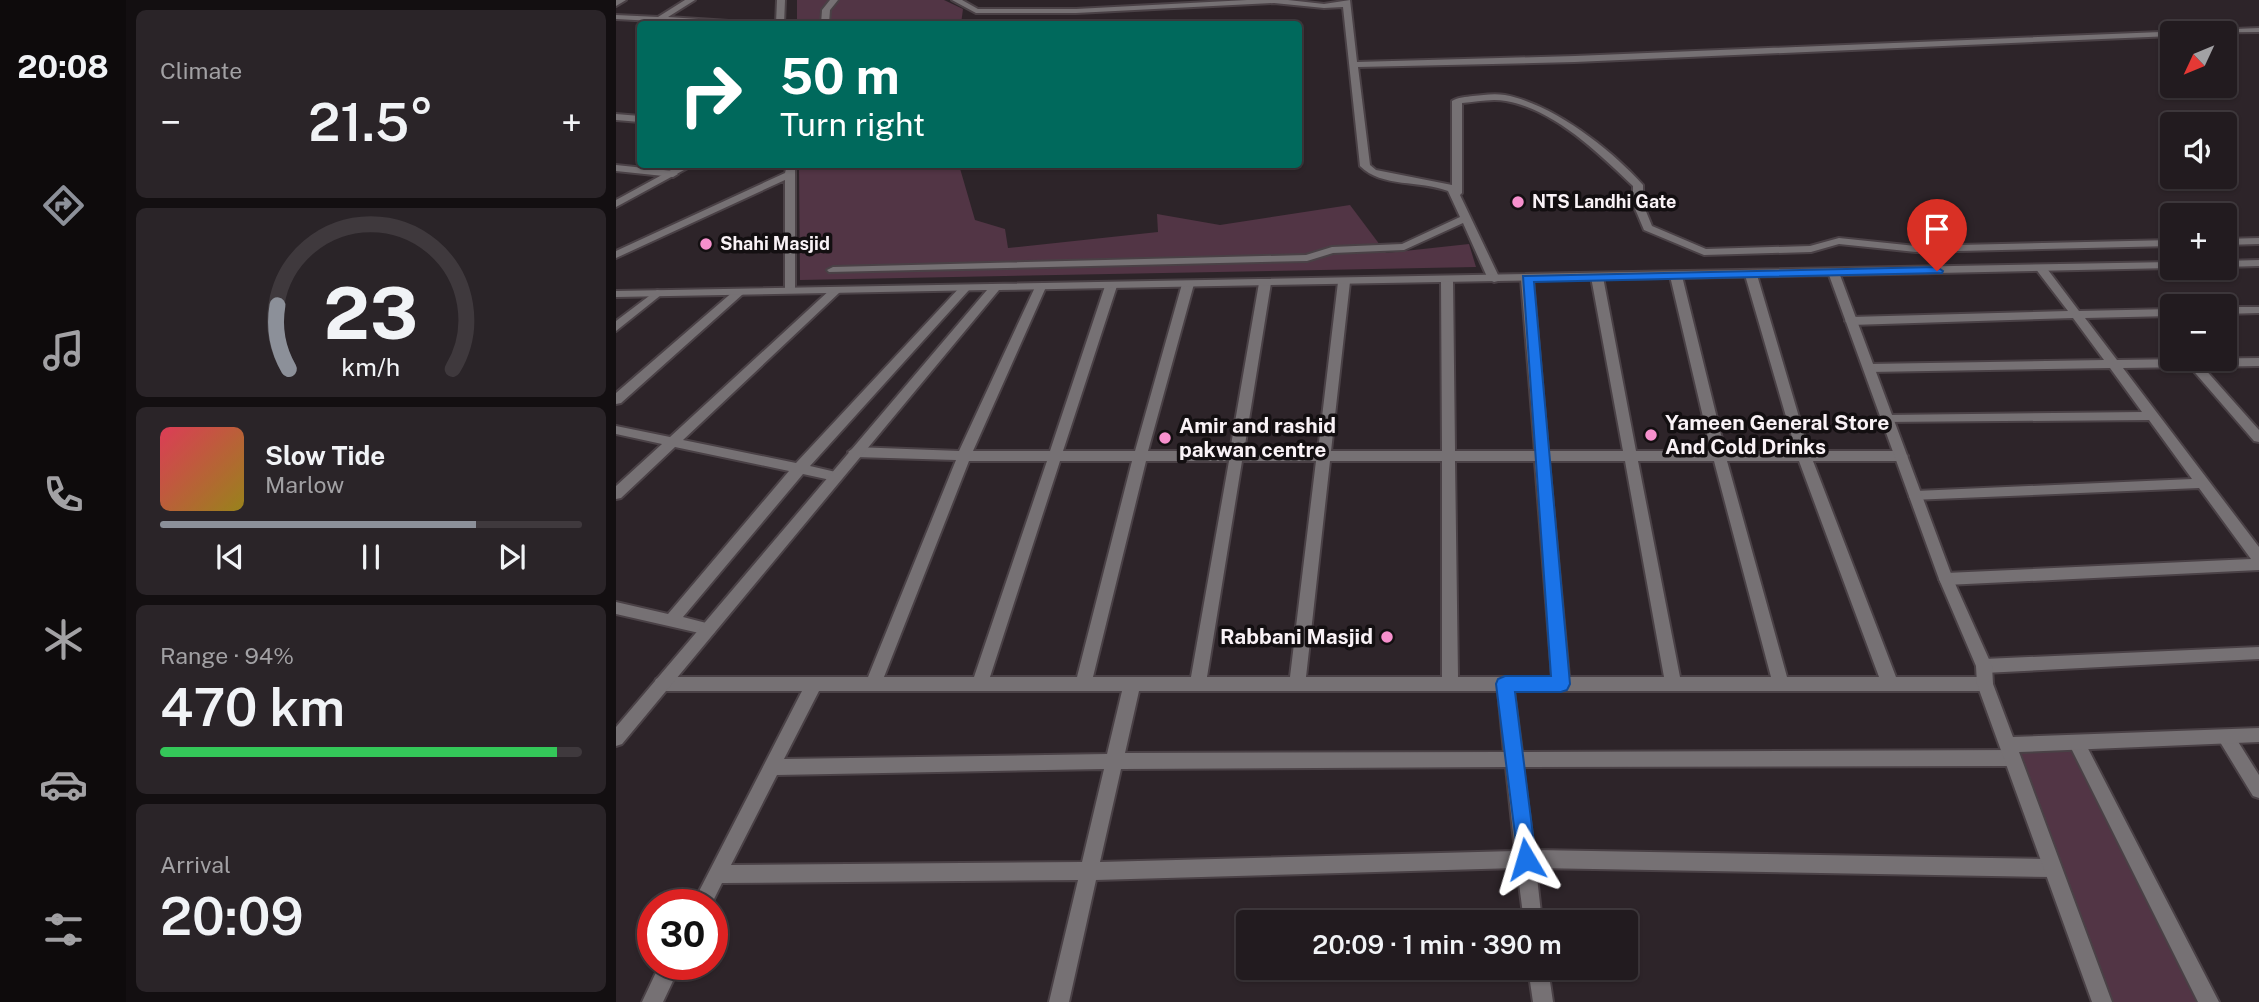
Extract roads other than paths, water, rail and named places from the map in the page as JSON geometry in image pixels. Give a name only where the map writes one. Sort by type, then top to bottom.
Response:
[{"type":"street","points":[[616,4],[622,0]]},
{"type":"street","points":[[656,20],[691,0]]},
{"type":"street","points":[[780,0],[780,21]]},
{"type":"street","points":[[825,21],[826,10],[834,0]]},
{"type":"street","points":[[957,0],[976,11],[1076,12],[1275,1],[1324,6],[1346,2],[1365,166],[1374,173],[1439,183],[1457,193]]},
{"type":"street","points":[[616,17],[678,21]]},
{"type":"street","points":[[1353,65],[1589,58],[2259,30]]},
{"type":"street","points":[[1494,279],[1457,193],[1457,102],[1503,97],[1526,102],[1578,135],[1637,185],[1637,204],[1648,228],[1704,252],[1811,249],[1839,241],[1916,249],[2160,243]]},
{"type":"street","points":[[616,117],[637,119]]},
{"type":"street","points":[[616,168],[673,174]]},
{"type":"street","points":[[616,204],[683,168]]},
{"type":"street","points":[[616,255],[789,169],[791,291]]},
{"type":"street","points":[[833,270],[1307,258],[1332,250],[1404,247],[1467,217]]},
{"type":"street","points":[[2237,242],[2259,241]]},
{"type":"street","points":[[2237,264],[2259,263]]},
{"type":"street","points":[[616,294],[1597,278],[2160,265]]},
{"type":"street","points":[[2040,268],[2259,558]]},
{"type":"street","points":[[1834,273],[1946,579],[1984,666],[1985,684],[2102,1002]]},
{"type":"street","points":[[1751,275],[1804,456],[1889,684]]},
{"type":"street","points":[[1676,276],[1719,455],[1781,684]]},
{"type":"street","points":[[1597,278],[1672,684]]},
{"type":"street","points":[[1527,279],[1561,684]]},
{"type":"street","points":[[1447,280],[1450,684]]},
{"type":"street","points":[[1297,684],[1344,282]]},
{"type":"street","points":[[1198,684],[1265,283]]},
{"type":"street","points":[[1083,684],[1140,456],[1188,284]]},
{"type":"street","points":[[980,684],[1111,286]]},
{"type":"street","points":[[873,684],[964,456],[1040,287]]},
{"type":"street","points":[[673,620],[799,468],[965,288]]},
{"type":"street","points":[[616,738],[995,288]]},
{"type":"street","points":[[616,494],[836,290]]},
{"type":"street","points":[[616,400],[739,292]]},
{"type":"street","points":[[616,327],[657,293]]},
{"type":"street","points":[[2237,310],[2259,310]]},
{"type":"street","points":[[1851,321],[2160,312]]},
{"type":"street","points":[[2237,362],[2259,362]]},
{"type":"street","points":[[1869,368],[2160,363]]},
{"type":"street","points":[[2200,371],[2259,438]]},
{"type":"street","points":[[1887,419],[2152,416]]},
{"type":"street","points":[[616,430],[835,476]]},
{"type":"street","points":[[855,452],[964,456],[1542,454],[1901,457]]},
{"type":"street","points":[[1916,496],[2202,483]]},
{"type":"street","points":[[1946,579],[2259,564]]},
{"type":"street","points":[[619,612],[673,620],[708,629]]},
{"type":"street","points":[[1984,666],[2259,653]]},
{"type":"street","points":[[662,684],[1985,684]]},
{"type":"street","points":[[709,889],[814,684]]},
{"type":"street","points":[[1059,1002],[1117,761],[1132,684]]},
{"type":"street","points":[[1505,684],[1532,910]]},
{"type":"street","points":[[771,767],[2010,751],[2076,742],[2259,735]]},
{"type":"street","points":[[2225,737],[2259,789]]},
{"type":"street","points":[[2076,742],[2209,1002]]},
{"type":"street","points":[[717,874],[1090,872],[1526,859],[2052,868]]},
{"type":"street","points":[[652,1002],[663,980]]},
{"type":"street","points":[[1540,980],[1543,1002]]},
{"type":"place","name":"NTS Landhi Gate","points":[[1518,202]]},
{"type":"place","name":"Shahi Masjid","points":[[706,244]]},
{"type":"place","name":"Yameen General Store And Cold Drinks","points":[[1651,435]]},
{"type":"place","name":"Amir and rashid pakwan centre","points":[[1165,438]]},
{"type":"place","name":"Rabbani Masjid","points":[[1387,637]]}]
